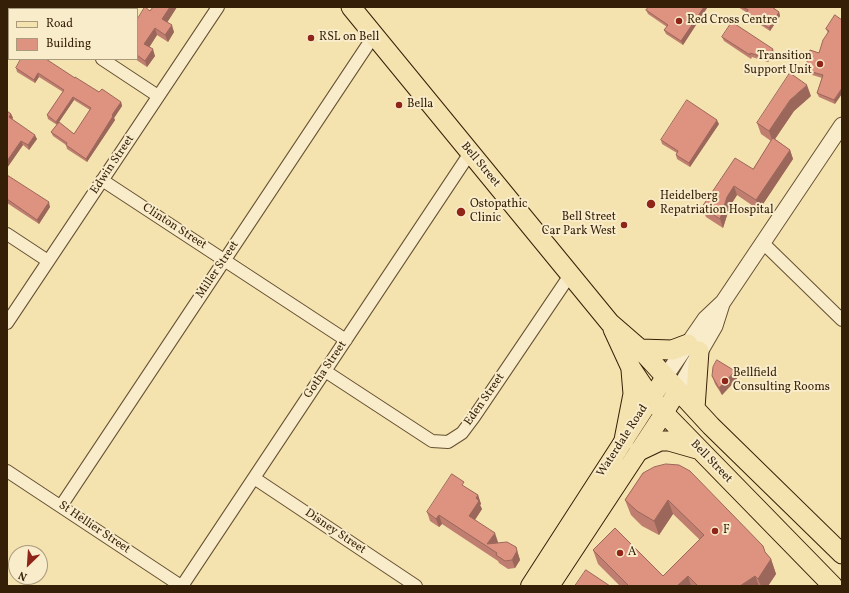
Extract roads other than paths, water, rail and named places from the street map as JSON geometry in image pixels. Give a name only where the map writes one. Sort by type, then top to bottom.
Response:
[{"type":"highway","name":"Bell Street","points":[[351,7],[610,323],[640,350],[694,408],[842,554]]},
{"type":"highway","name":"Bell Street","points":[[610,323],[631,368],[651,398],[664,414],[833,586]]},
{"type":"highway","points":[[640,350],[672,350],[693,348],[694,408]]},
{"type":"highway","points":[[624,440],[633,394],[631,368]]},
{"type":"highway","points":[[639,451],[660,441],[669,441],[699,449]]},
{"type":"main road","name":"Waterdale Road","points":[[530,586],[651,398],[671,384]]},
{"type":"main road","name":"Waterdale Road","points":[[550,586],[664,414],[671,384]]},
{"type":"street","name":"Edwin Street","points":[[7,323],[218,7]]},
{"type":"street","name":"Miller Street","points":[[62,506],[374,34]]},
{"type":"street","points":[[104,60],[158,96]]},
{"type":"street","name":"Waterdale Road","points":[[671,384],[693,348],[714,326],[723,302],[842,126]]},
{"type":"street","name":"Gotha Street","points":[[181,586],[470,153]]},
{"type":"street","name":"Clinton Street","points":[[102,180],[346,340]]},
{"type":"street","points":[[7,234],[48,261]]},
{"type":"street","points":[[764,243],[842,320]]},
{"type":"street","name":"Eden Street","points":[[325,371],[432,441],[448,442],[462,433],[570,275]]},
{"type":"street","name":"St Hellier Street","points":[[7,471],[181,586]]},
{"type":"street","name":"Disney Street","points":[[254,478],[416,586]]},
{"type":"place","name":"Red Cross Centre","points":[[679,21]]},
{"type":"place","name":"RSL on Bell","points":[[311,38]]},
{"type":"place","name":"Transition Support Unit","points":[[820,64]]},
{"type":"place","name":"Bella","points":[[399,105]]},
{"type":"place","name":"Heidelberg Repatriation Hospital","points":[[651,204]]},
{"type":"place","name":"Ostopathic Clinic","points":[[461,212]]},
{"type":"place","name":"Bell Street Car Park West","points":[[624,225]]},
{"type":"place","name":"Bellfield Consulting Rooms","points":[[725,381]]},
{"type":"place","name":"F","points":[[715,531]]},
{"type":"place","name":"A","points":[[620,553]]}]
